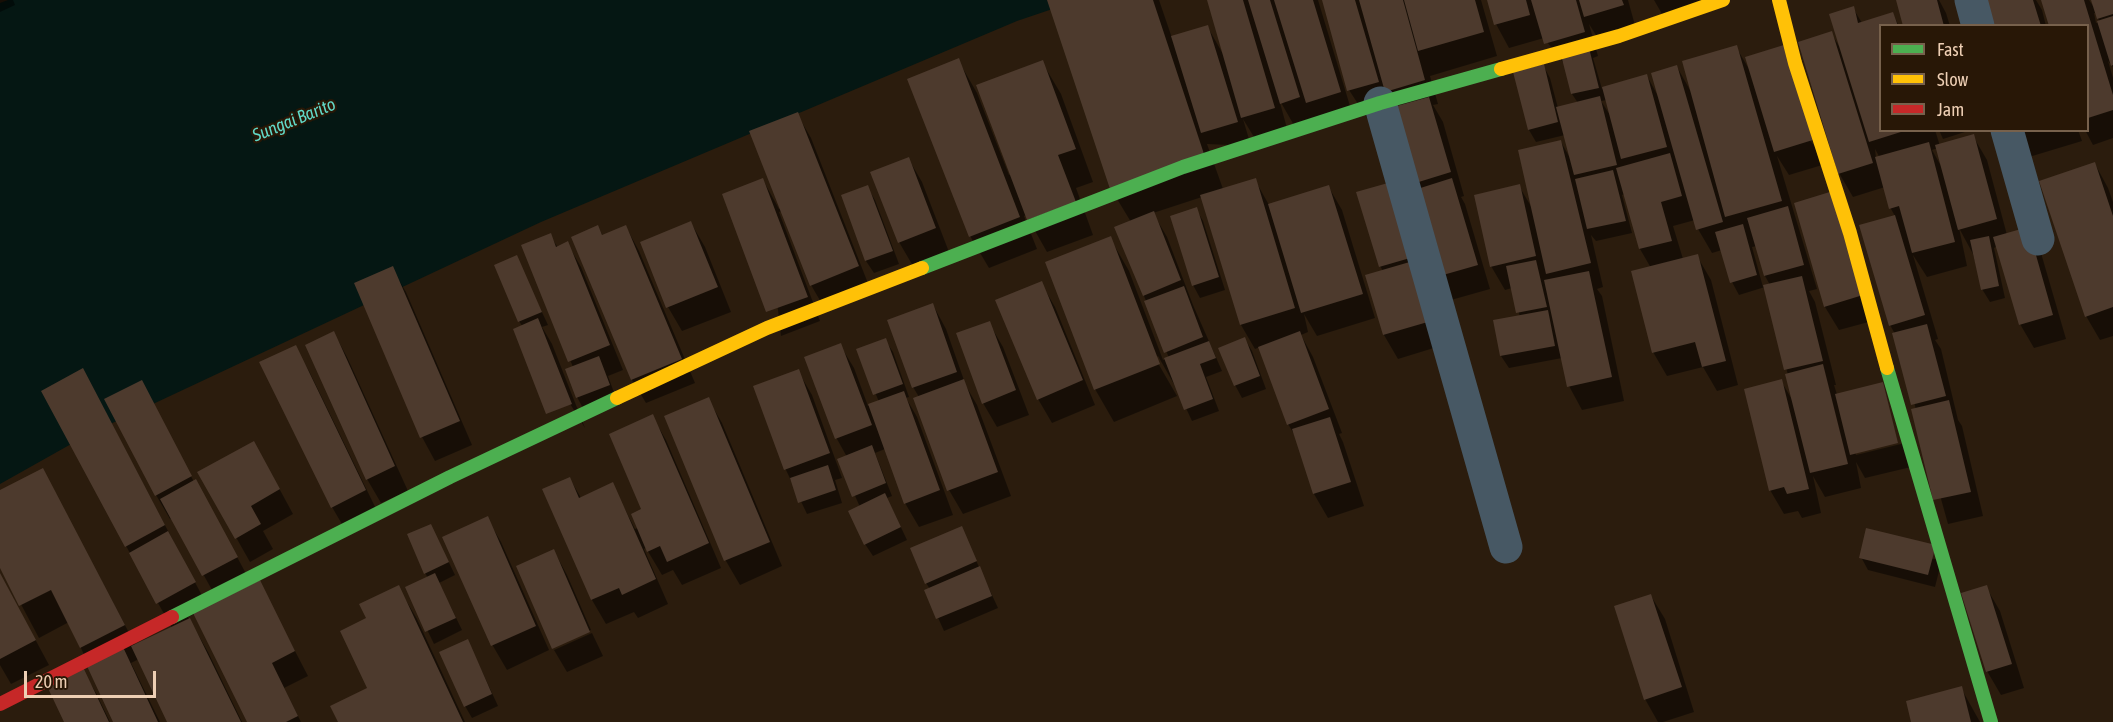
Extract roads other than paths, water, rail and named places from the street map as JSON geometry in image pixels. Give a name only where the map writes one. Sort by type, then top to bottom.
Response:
[{"type":"street","points":[[0,704],[450,477],[766,328],[1183,167],[1380,103],[1619,36],[1723,0]]},
{"type":"street","points":[[1779,0],[1795,63],[1850,233],[1882,352],[1991,722]]},
{"type":"street","points":[[1971,0],[1977,24]]},
{"type":"street","points":[[1380,103],[1506,547]]},
{"type":"street","points":[[2008,132],[2038,239]]},
{"type":"water","name":"Sungai Barito","points":[[8,0],[1079,0],[1017,21],[541,222],[89,434],[0,484],[0,3]]}]
